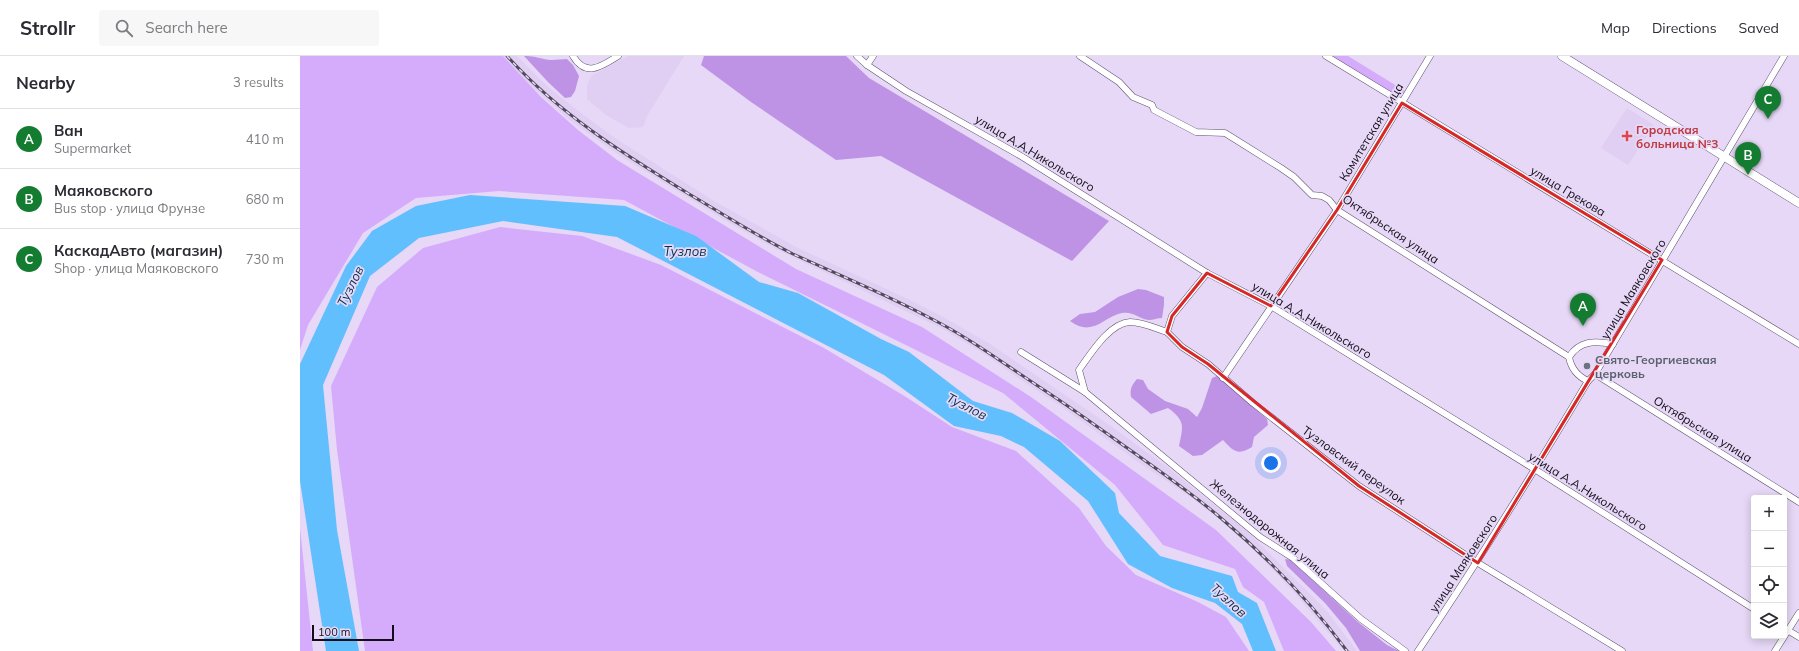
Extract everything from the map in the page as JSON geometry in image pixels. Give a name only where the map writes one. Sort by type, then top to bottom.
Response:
[{"type":"street","points":[[573,56],[581,65],[594,69],[618,56]]},
{"type":"street","name":"улица А.А.Никольского","points":[[857,56],[906,91],[1021,156],[1207,274],[1271,306],[1536,470],[1751,607]]},
{"type":"street","points":[[868,65],[873,56]]},
{"type":"street","name":"Октябрьская улица","points":[[1080,56],[1119,82],[1133,97],[1152,106],[1154,110],[1196,132],[1225,133],[1294,177],[1312,194],[1322,196],[1329,200],[1337,210],[1569,357]]},
{"type":"street","name":"улица Грекова","points":[[1326,56],[1799,344]]},
{"type":"street","name":"Комитетская улица","points":[[1223,378],[1337,210],[1430,56]]},
{"type":"street","points":[[1562,56],[1799,203]]},
{"type":"street","name":"улица Маяковского","points":[[1418,651],[1478,563],[1536,470],[1588,380],[1595,374],[1784,56]]},
{"type":"street","points":[[1085,392],[1079,370],[1091,353],[1114,327],[1121,323],[1130,322],[1166,332],[1172,316],[1207,274]]},
{"type":"street","name":"Тузловский переулок","points":[[1166,332],[1182,347],[1208,364],[1223,378],[1359,486],[1478,563],[1622,651]]},
{"type":"street","points":[[1588,380],[1575,372],[1571,366],[1569,357],[1575,348],[1581,345],[1598,342],[1613,344]]},
{"type":"street","name":"Железнодорожная улица","points":[[1021,352],[1085,392],[1260,537],[1293,558],[1361,619],[1406,651]]},
{"type":"street","name":"Октябрьская улица","points":[[1595,374],[1799,502]]},
{"type":"street","points":[[1787,628],[1799,613]]},
{"type":"street","points":[[1787,630],[1799,637]]},
{"type":"street","points":[[1775,651],[1781,639]]},
{"type":"highlighted area","points":[[1402,103],[1662,260],[1478,563],[1359,486],[1208,364],[1182,347],[1167,332],[1172,316],[1207,273],[1271,306],[1337,210]]},
{"type":"shaded area","points":[[300,56],[503,56],[541,97],[578,130],[617,160],[796,269],[922,327],[1031,397],[1216,530],[1311,622],[1336,651],[1284,651],[1264,602],[1243,587],[1235,569],[1163,545],[1115,485],[1003,393],[758,272],[624,200],[499,191],[416,198],[363,233],[308,325],[300,350]]},
{"type":"shaded area","points":[[503,56],[517,56],[548,87],[577,110],[618,140],[714,201],[796,247],[945,318],[990,344],[1108,424],[1167,467],[1249,533],[1327,611],[1357,651],[1344,651],[1292,590],[1256,552],[1223,522],[1192,498],[1135,460],[1065,409],[986,355],[941,328],[776,249],[731,224],[619,155],[572,122],[530,85]]},
{"type":"shaded area","points":[[524,56],[532,56],[550,60],[567,59],[573,65],[579,76],[575,91],[571,97],[565,98]]},
{"type":"shaded area","points":[[628,56],[684,56],[647,116],[643,127],[629,128],[606,115],[587,99],[587,85],[591,76]]},
{"type":"shaded area","points":[[704,56],[846,56],[869,78],[1109,221],[1072,261],[881,156],[836,160],[751,102],[701,65]]},
{"type":"shaded area","points":[[1332,56],[1348,56],[1405,91],[1402,96],[1397,96]]},
{"type":"shaded area","name":"Городская больница №3","points":[[1627,108],[1654,125],[1628,165],[1601,148]]},
{"type":"shaded area","points":[[500,227],[582,236],[661,265],[824,348],[906,397],[952,427],[1016,451],[1079,508],[1106,546],[1136,575],[1198,602],[1226,617],[1249,651],[365,651],[337,450],[331,386],[377,287],[423,248]]},
{"type":"shaded area","points":[[1138,289],[1146,290],[1164,297],[1162,318],[1149,320],[1133,314],[1122,313],[1092,327],[1078,326],[1070,321],[1080,314],[1095,312],[1118,297]]},
{"type":"shaded area","points":[[1217,376],[1267,419],[1268,425],[1254,437],[1252,447],[1247,450],[1239,452],[1236,451],[1223,440],[1202,455],[1193,456],[1179,446],[1182,434],[1182,425],[1174,413],[1168,408],[1151,414],[1131,397],[1131,388],[1133,384],[1137,379],[1143,380],[1148,389],[1165,401],[1188,409],[1197,417],[1202,408],[1212,378]]},
{"type":"shaded area","points":[[300,528],[313,651],[300,651]]},
{"type":"shaded area","points":[[1285,559],[1291,560],[1358,622],[1387,645],[1399,651],[1360,651],[1346,628],[1325,603],[1287,566]]},
{"type":"water","name":"Тузлов","points":[[470,195],[625,206],[696,236],[759,282],[798,293],[881,339],[909,352],[973,401],[1012,413],[1060,441],[1115,493],[1119,513],[1160,556],[1232,576],[1238,592],[1257,603],[1276,651],[1253,651],[1242,624],[1215,603],[1172,588],[1128,564],[1088,501],[1024,447],[1001,436],[954,426],[884,375],[617,237],[503,221],[419,238],[370,276],[323,385],[337,530],[359,651],[326,651],[300,481],[300,364],[346,266],[372,231],[416,206]]},
{"type":"railway","points":[[507,56],[527,77],[570,115],[593,132],[665,179],[740,225],[793,254],[896,301],[959,334],[1098,427],[1188,492],[1239,534],[1304,598],[1347,651]]},
{"type":"place","name":"КаскадАвто (магазин)","points":[[1768,119]]},
{"type":"place","name":"Городская больница №3","points":[[1627,136]]},
{"type":"place","name":"Маяковского","points":[[1748,175]]},
{"type":"place","name":"Ван","points":[[1583,326]]},
{"type":"place","name":"Свято-Георгиевская церковь","points":[[1587,366]]}]
